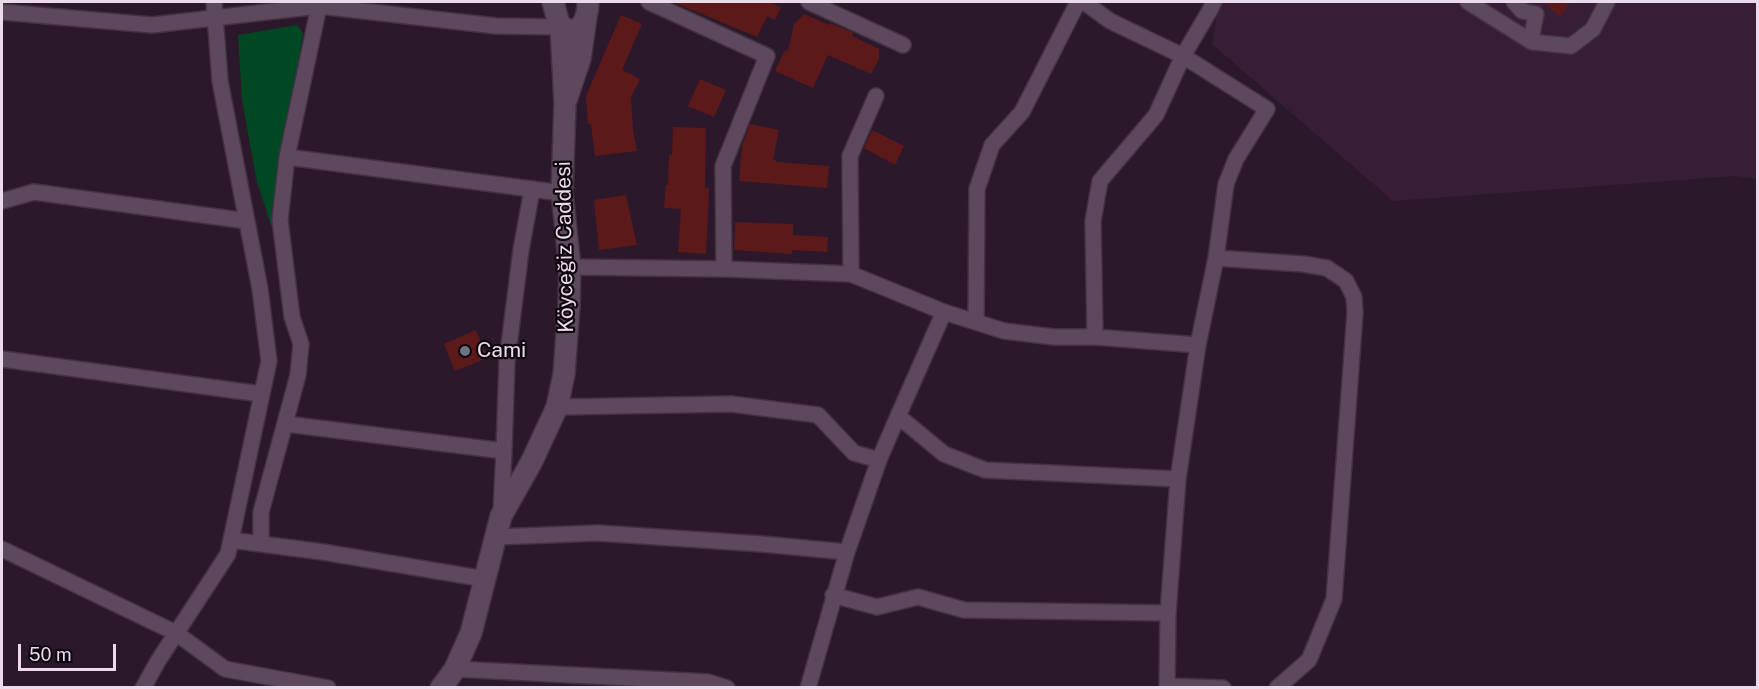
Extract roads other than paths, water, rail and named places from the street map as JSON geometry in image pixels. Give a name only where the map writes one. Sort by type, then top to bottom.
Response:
[{"type":"street","name":"Köyceğiz Caddesi","points":[[441,687],[455,669],[471,633],[499,527],[557,407],[564,374],[570,267],[561,194],[565,103],[561,27],[553,2]]},
{"type":"street","points":[[517,27],[539,17],[550,8],[553,2]]},
{"type":"street","points":[[649,2],[767,56],[723,166],[724,269]]},
{"type":"street","points":[[809,2],[903,45]]},
{"type":"street","points":[[975,322],[977,189],[992,145],[1022,112],[1078,2]]},
{"type":"street","points":[[1084,2],[1110,21],[1183,56],[1267,109],[1236,159],[1226,184],[1216,258],[1198,345],[1178,479],[1168,613],[1167,687],[1223,687]]},
{"type":"street","points":[[1095,337],[1093,221],[1100,181],[1156,114],[1183,56],[1214,2]]},
{"type":"street","points":[[1468,2],[1531,40],[1571,46],[1593,29],[1606,2]]},
{"type":"street","points":[[1514,2],[1522,11],[1536,14],[1531,40]]},
{"type":"street","points":[[2,12],[152,25],[215,9],[322,4],[517,27],[561,27],[568,30],[579,28],[587,9]]},
{"type":"street","points":[[261,544],[261,512],[298,375],[301,344],[292,317],[280,220],[287,157],[322,4]]},
{"type":"street","points":[[143,687],[228,554],[269,361],[260,289],[220,81],[215,9]]},
{"type":"street","name":"Köyceğiz Caddesi","points":[[565,103],[580,59],[587,9]]},
{"type":"street","points":[[851,274],[850,156],[876,96]]},
{"type":"street","points":[[287,157],[561,194]]},
{"type":"street","points":[[532,190],[521,250],[507,361],[499,527],[762,544],[847,552]]},
{"type":"street","points":[[2,201],[34,192],[247,220]]},
{"type":"street","points":[[1216,258],[1303,264],[1327,268],[1346,281],[1354,297],[1355,313],[1334,599],[1309,660],[1276,687]]},
{"type":"street","points":[[570,267],[724,269],[851,274],[944,312],[1004,331],[1054,337],[1095,337],[1198,345]]},
{"type":"street","points":[[808,687],[833,595],[879,460],[944,312]]},
{"type":"street","points":[[2,359],[261,394]]},
{"type":"street","points":[[557,407],[731,404],[818,415],[854,453],[879,460]]},
{"type":"street","points":[[898,416],[944,454],[985,470],[1178,479]]},
{"type":"street","points":[[286,424],[504,451]]},
{"type":"street","points":[[231,540],[323,552],[485,579]]},
{"type":"street","points":[[2,549],[176,633],[225,669],[328,687]]},
{"type":"street","points":[[833,595],[877,607],[918,597],[964,610],[1168,613]]},
{"type":"street","points":[[455,669],[708,682],[727,687]]},
{"type":"place","name":"Cami","points":[[465,351]]}]
